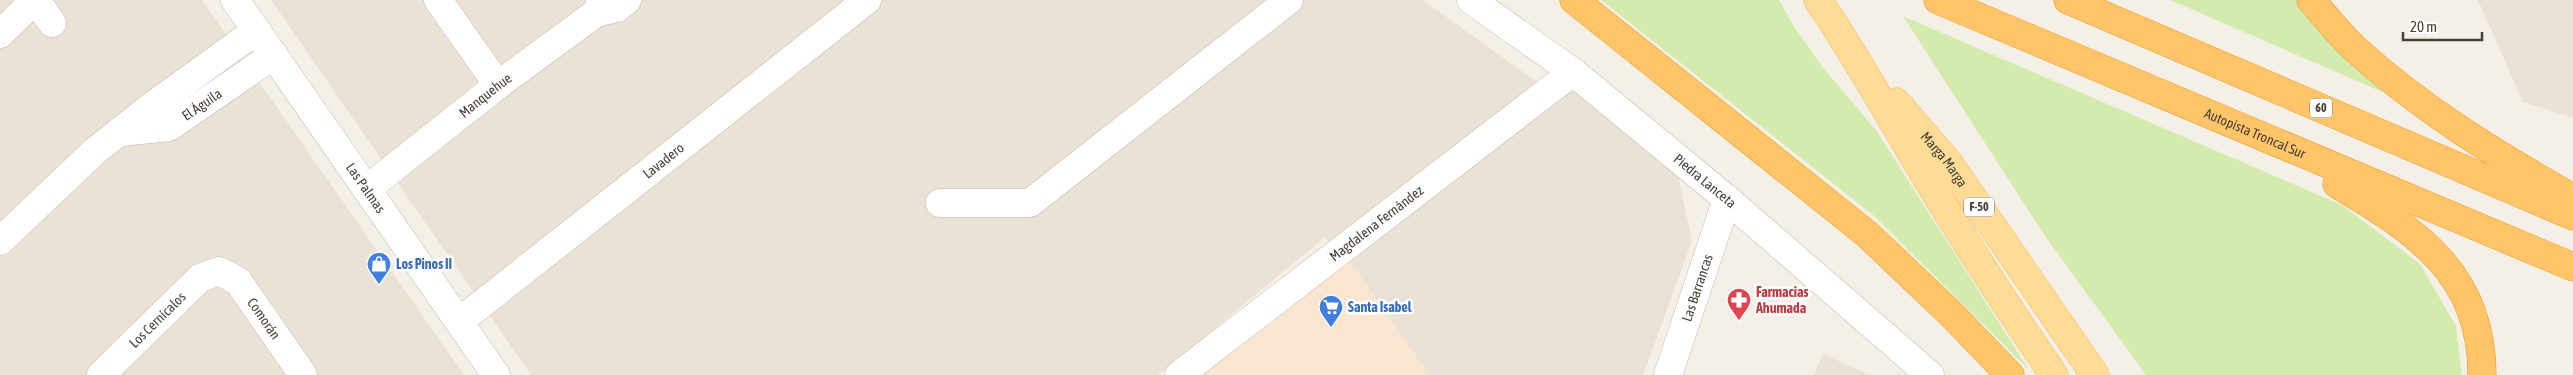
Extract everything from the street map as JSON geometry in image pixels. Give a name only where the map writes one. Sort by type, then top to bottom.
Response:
[{"type":"highway","points":[[1574,0],[1868,235],[1952,315],[2010,375]]},
{"type":"highway","name":"Autopista Troncal Sur","points":[[1938,0],[2247,132],[2573,266]]},
{"type":"highway","name":"60","points":[[2068,0],[2573,216]]},
{"type":"highway","points":[[2312,0],[2353,47],[2424,106],[2532,175],[2573,198]]},
{"type":"highway","points":[[2247,132],[2373,206],[2429,246],[2450,270],[2469,305],[2481,351],[2482,375]]},
{"type":"main road","name":"Marga Marga","points":[[1818,0],[1852,49],[1930,184],[1988,277],[2054,375]]},
{"type":"main road","name":"Marga Marga","points":[[1852,49],[1948,162],[2095,375]]},
{"type":"street","points":[[0,34],[36,0],[52,23]]},
{"type":"street","name":"Las Palmas","points":[[235,0],[496,375]]},
{"type":"street","points":[[438,0],[498,85]]},
{"type":"street","name":"Manquehue","points":[[367,189],[599,7],[617,8],[626,0]]},
{"type":"street","name":"Lavadero","points":[[460,321],[867,0]]},
{"type":"street","points":[[940,204],[1030,203],[1289,0]]},
{"type":"street","name":"Piedra Lanceta","points":[[1471,0],[1573,72],[1727,199],[1925,373]]},
{"type":"street","name":"El Águila","points":[[0,241],[95,151],[152,106],[256,30]]},
{"type":"street","name":"El Águila","points":[[121,132],[169,127],[274,55]]},
{"type":"street","name":"Magdalena Fernández","points":[[1179,375],[1573,72]]},
{"type":"street","name":"Las Barrancas","points":[[1668,375],[1727,199]]},
{"type":"street","name":"Los Cernícalos","points":[[101,375],[200,278],[219,271]]},
{"type":"street","name":"Comorán","points":[[219,271],[238,281],[303,375]]},
{"type":"shaded area","points":[[0,0],[202,0],[464,375],[0,375]]},
{"type":"shaded area","points":[[271,0],[1423,0],[1534,80],[1582,95],[1678,175],[1692,241],[1643,375],[1429,375],[1346,256],[1324,238],[1158,375],[531,375]]},
{"type":"shaded area","points":[[2478,0],[2573,0],[2573,118],[2523,102]]},
{"type":"shaded area","name":"Santa Isabel","points":[[1346,256],[1429,375],[1189,375]]},
{"type":"shaded area","points":[[1823,354],[1870,375],[1814,375]]},
{"type":"green space","points":[[1601,0],[1779,0],[1795,28],[1823,68],[1876,130],[2029,370],[1873,215]]},
{"type":"green space","points":[[2170,0],[2297,0],[2394,97]]},
{"type":"green space","points":[[1903,16],[2342,205],[2420,264],[2456,326],[2462,375],[2146,375],[2045,236]]},
{"type":"place","name":"Los Pinos II","points":[[379,285]]},
{"type":"place","name":"Farmacias Ahumada","points":[[1739,321]]},
{"type":"place","name":"Santa Isabel","points":[[1331,328]]}]
